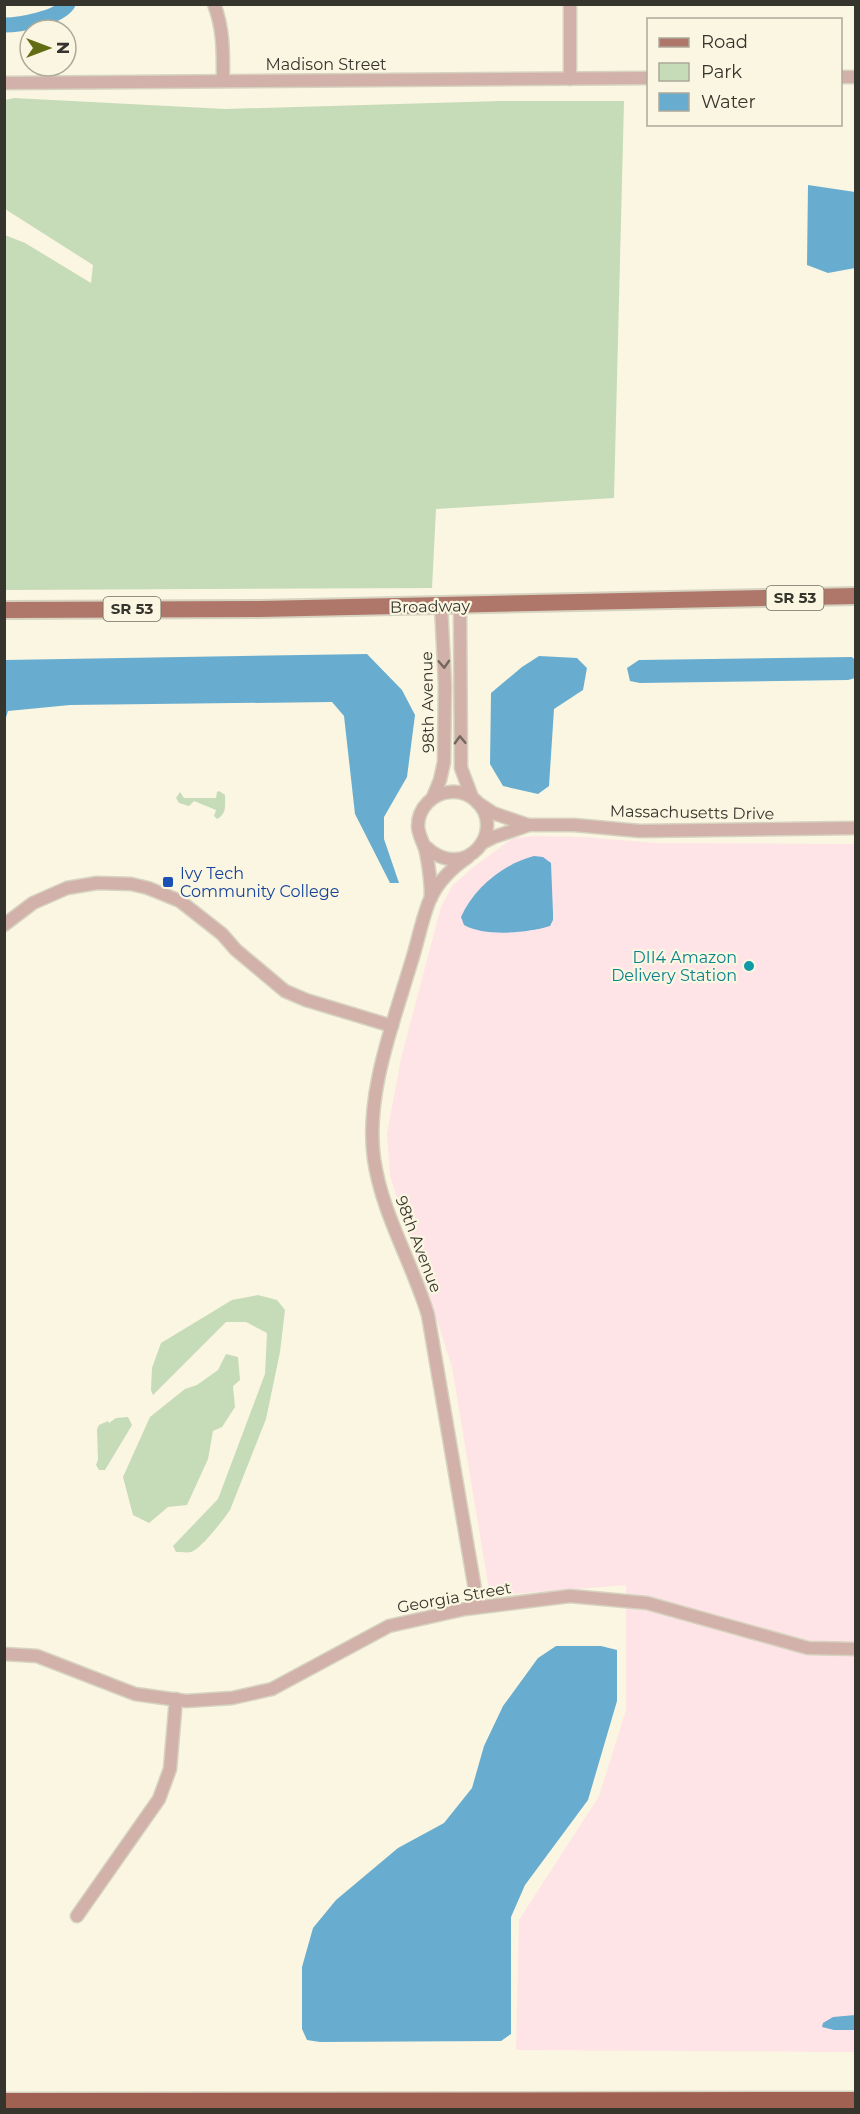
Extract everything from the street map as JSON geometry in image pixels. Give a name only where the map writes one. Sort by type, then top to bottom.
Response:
[{"type":"highway","points":[[4,2102],[855,2102]]},
{"type":"main road","name":"Broadway","points":[[4,610],[260,609],[855,597]]},
{"type":"street","points":[[214,4],[221,22],[223,81]]},
{"type":"street","points":[[570,4],[570,79]]},
{"type":"street","name":"Madison Street","points":[[4,83],[647,78]]},
{"type":"street","name":"98th Avenue","points":[[441,605],[445,685],[444,762],[433,797],[425,805],[418,825],[425,846],[431,879],[431,898],[392,1026],[377,1088],[373,1114],[374,1159],[379,1187],[428,1315],[478,1607]]},
{"type":"street","name":"98th Avenue","points":[[431,898],[455,866],[483,843],[487,823],[484,812],[475,800],[461,768],[460,605]]},
{"type":"street","points":[[433,797],[452,791],[475,800],[493,813],[529,825]]},
{"type":"street","points":[[483,843],[529,825]]},
{"type":"street","name":"Massachusetts Drive","points":[[529,825],[573,825],[640,831],[855,828]]},
{"type":"street","points":[[425,846],[433,854],[444,859],[456,860],[468,857]]},
{"type":"street","points":[[4,925],[33,903],[67,888],[97,883],[131,884],[152,889],[180,901],[222,934],[244,957],[285,991],[306,1000],[392,1026]]},
{"type":"street","name":"Georgia Street","points":[[4,1654],[37,1656],[135,1694],[186,1701],[232,1698],[272,1689],[389,1626],[478,1607],[570,1596],[647,1603],[808,1648],[855,1649]]},
{"type":"street","points":[[77,1916],[159,1799],[170,1769],[176,1700]]},
{"type":"shaded area","points":[[536,836],[657,843],[855,844],[855,2052],[516,2050],[519,1920],[599,1796],[626,1710],[626,1585],[490,1596],[452,1367],[390,1176],[387,1134],[401,1058],[441,907],[452,886],[472,868],[513,838]]},
{"type":"green space","points":[[14,98],[225,109],[501,101],[624,101],[614,498],[436,509],[432,588],[5,590],[5,235],[25,243],[91,283],[93,265],[5,209],[5,100]]},
{"type":"green space","points":[[219,791],[225,795],[225,806],[224,812],[217,819],[214,816],[216,810],[194,801],[189,806],[179,803],[176,798],[180,792],[184,798],[216,798]]},
{"type":"green space","points":[[258,1295],[277,1300],[285,1310],[280,1352],[266,1419],[230,1510],[195,1550],[176,1552],[173,1546],[218,1499],[265,1374],[267,1333],[246,1322],[226,1322],[153,1395],[151,1390],[152,1368],[161,1343],[232,1300]]},
{"type":"green space","points":[[226,1354],[238,1357],[240,1380],[233,1386],[235,1407],[222,1427],[213,1431],[208,1459],[187,1505],[168,1507],[149,1523],[133,1515],[123,1477],[150,1417],[185,1389],[197,1385],[218,1370]]},
{"type":"green space","points":[[128,1417],[132,1425],[105,1470],[99,1470],[96,1465],[99,1425],[108,1421],[109,1423],[116,1418]]},
{"type":"water","points":[[808,185],[855,192],[855,268],[828,273],[807,265]]},
{"type":"water","points":[[367,654],[402,690],[415,715],[407,777],[384,817],[384,839],[399,883],[390,883],[355,814],[344,716],[332,702],[70,705],[8,711],[5,721],[5,660]]},
{"type":"water","points":[[539,656],[577,658],[587,668],[583,690],[554,709],[549,786],[538,794],[503,786],[490,764],[491,693]]},
{"type":"water","points":[[852,657],[855,660],[855,678],[848,680],[640,683],[630,681],[627,668],[639,660]]},
{"type":"water","points":[[534,856],[543,857],[551,863],[553,920],[550,926],[506,933],[483,931],[464,925],[461,917],[482,887],[511,865]]},
{"type":"water","points":[[556,1646],[601,1646],[617,1650],[617,1701],[588,1800],[525,1885],[511,1917],[511,2034],[501,2041],[320,2042],[307,2040],[302,2029],[302,1967],[313,1928],[336,1900],[398,1848],[444,1823],[472,1788],[484,1746],[503,1706],[538,1658]]},
{"type":"water","points":[[855,2015],[855,2030],[834,2030],[822,2027],[823,2023],[833,2017]]},
{"type":"waterway","points":[[4,25],[48,17],[68,4]]},
{"type":"place","name":"Ivy Tech Community College","points":[[168,882]]},
{"type":"place","name":"DII4 Amazon Delivery Station","points":[[749,966]]}]
